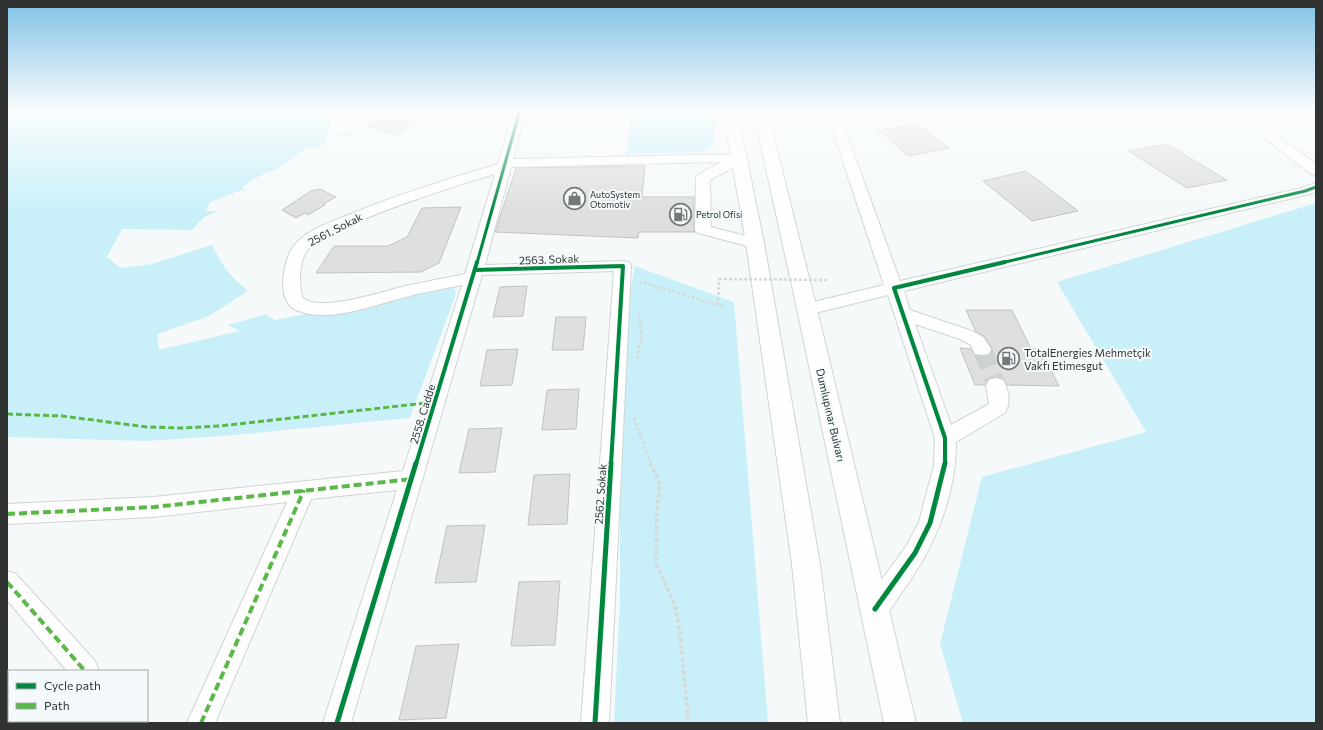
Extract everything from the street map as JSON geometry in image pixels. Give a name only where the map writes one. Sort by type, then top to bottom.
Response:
[{"type":"highway","points":[[737,144],[755,244],[806,564],[822,720]]},
{"type":"highway","name":"Dumlupınar Bulvarı","points":[[768,144],[807,309],[900,722]]},
{"type":"street","name":"2558. Cadde","points":[[337,723],[412,479],[511,144]]},
{"type":"street","points":[[844,144],[945,438],[945,465],[930,523],[915,553],[875,609]]},
{"type":"street","points":[[1280,144],[1316,171]]},
{"type":"street","points":[[505,165],[740,158]]},
{"type":"street","points":[[740,158],[703,178],[703,230],[755,244]]},
{"type":"street","name":"2561. Sokak","points":[[473,274],[353,305],[331,307],[313,308],[299,306],[292,290],[293,271],[297,254],[305,243],[313,238],[340,224],[401,199],[505,165]]},
{"type":"street","points":[[807,309],[1306,192],[1316,187]]},
{"type":"street","name":"2563. Sokak","points":[[473,274],[623,266]]},
{"type":"street","name":"2562. Sokak","points":[[595,723],[623,266]]},
{"type":"street","points":[[903,314],[966,335],[977,341],[982,349]]},
{"type":"street","points":[[945,438],[998,408],[1000,402],[996,385]]},
{"type":"street","points":[[7,514],[132,509],[412,479]]},
{"type":"street","points":[[201,723],[304,490]]},
{"type":"street","points":[[7,582],[84,670]]},
{"type":"path","points":[[718,306],[719,279],[827,280]]},
{"type":"path","points":[[640,289],[641,282],[725,308]]},
{"type":"path","points":[[636,360],[642,344],[643,328],[638,311]]},
{"type":"path","points":[[633,411],[648,456],[660,484],[657,507],[656,563],[675,605],[680,633],[688,717],[687,723]]},
{"type":"shaded area","points":[[7,144],[325,144],[314,149],[306,147],[276,170],[263,174],[242,187],[244,189],[210,202],[206,211],[218,211],[204,217],[192,230],[122,229],[107,257],[121,268],[152,264],[212,245],[227,270],[248,291],[209,316],[157,334],[159,350],[239,331],[228,325],[266,314],[275,320],[454,286],[456,294],[410,418],[224,436],[145,441],[7,437]]},
{"type":"shaded area","points":[[628,144],[713,144],[713,146],[702,152],[627,154]]},
{"type":"shaded area","points":[[1316,203],[1316,723],[963,723],[940,644],[982,477],[1146,432],[1057,282]]},
{"type":"shaded area","points":[[635,266],[734,302],[768,723],[614,723],[620,600],[620,423],[626,318]]},
{"type":"building","points":[[895,144],[944,144],[949,148],[908,156]]},
{"type":"building","points":[[1167,144],[1227,180],[1187,188],[1128,151]]},
{"type":"building","name":"AutoSystem Otomotiv","points":[[645,166],[642,197],[694,197],[695,232],[639,232],[638,238],[495,232],[516,168]]},
{"type":"building","points":[[1026,171],[1078,211],[1032,221],[983,181]]},
{"type":"building","points":[[320,189],[336,197],[308,215],[305,213],[296,218],[282,210],[311,191]]},
{"type":"building","points":[[461,207],[439,263],[421,272],[316,273],[334,246],[388,246],[407,237],[422,208]]},
{"type":"building","points":[[527,286],[523,316],[493,317],[500,287]]},
{"type":"building","points":[[966,310],[1012,310],[1031,349],[1040,349],[1059,386],[1007,385],[1003,379],[996,377],[989,379],[985,385],[975,385],[960,348],[971,349],[975,355],[982,356],[990,355],[992,348],[984,336],[976,332]]},
{"type":"building","points":[[556,317],[586,317],[583,350],[552,350]]},
{"type":"building","points":[[518,349],[512,385],[480,386],[487,350]]},
{"type":"building","points":[[579,389],[576,429],[542,430],[547,390]]},
{"type":"building","points":[[502,428],[495,472],[459,473],[469,429]]},
{"type":"building","points":[[570,474],[567,524],[528,525],[534,475]]},
{"type":"building","points":[[485,525],[476,582],[435,583],[447,526]]},
{"type":"building","points":[[560,581],[555,645],[511,646],[519,582]]},
{"type":"building","points":[[459,644],[446,718],[399,720],[416,646]]},
{"type":"tunnel","points":[[982,349],[996,385]]},
{"type":"marked path","points":[[7,414],[62,416],[147,427],[181,428],[220,426],[435,402]]},
{"type":"marked path","points":[[7,514],[154,507],[412,479]]},
{"type":"marked path","points":[[201,723],[304,490]]},
{"type":"marked path","points":[[7,582],[84,670]]},
{"type":"cycle path","points":[[337,723],[475,270],[510,144]]},
{"type":"cycle path","points":[[875,609],[915,553],[930,523],[945,465],[945,438],[894,288],[1305,191],[1316,187]]},
{"type":"cycle path","points":[[475,270],[623,266],[595,723]]},
{"type":"place","name":"AutoSystem Otomotiv","points":[[574,199]]},
{"type":"place","name":"Petrol Ofisi","points":[[680,214]]},
{"type":"place","name":"TotalEnergies Mehmetçik Vakfı Etimesgut","points":[[1008,358]]}]
